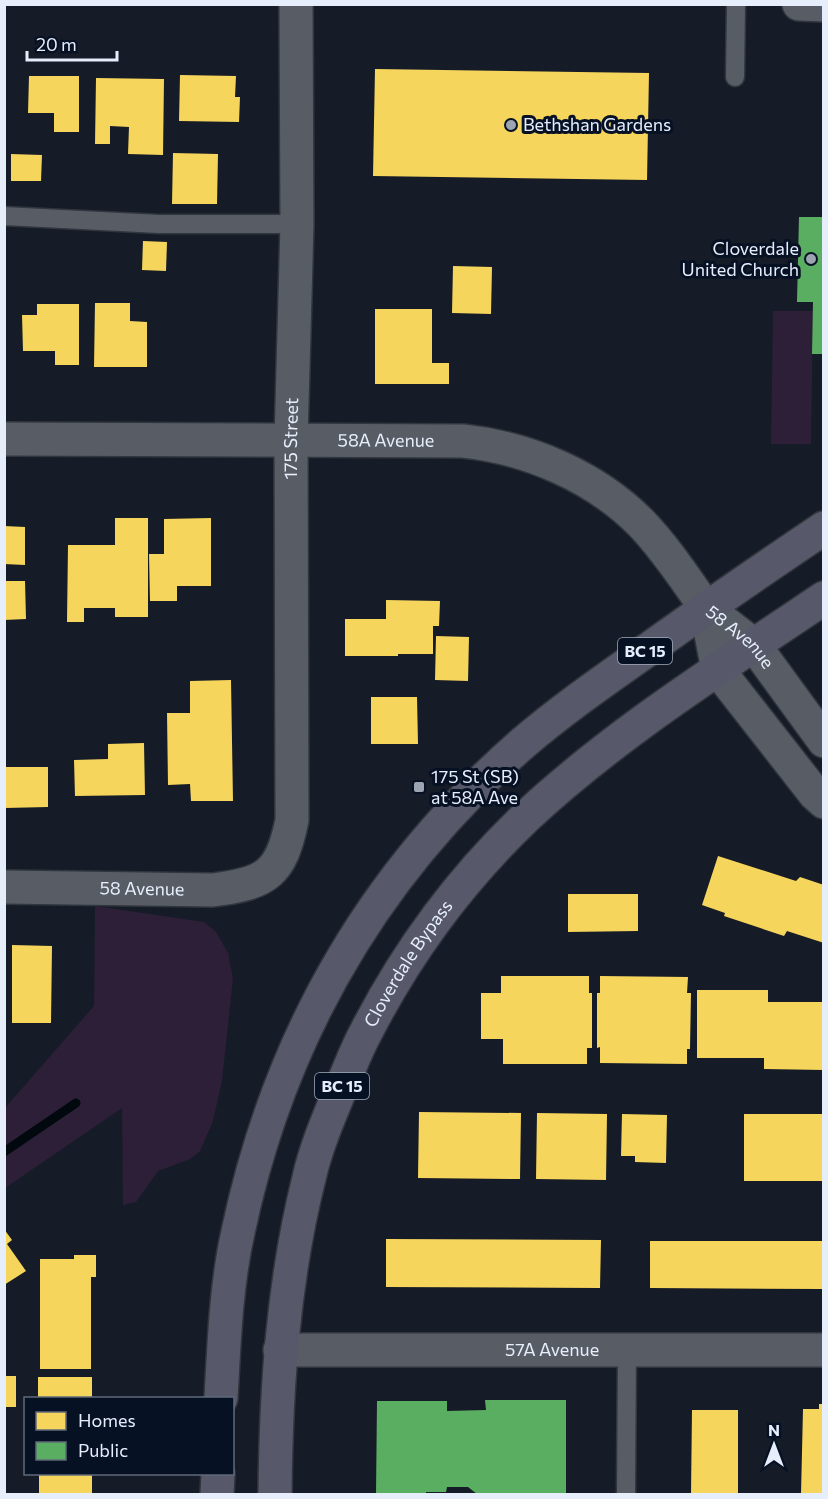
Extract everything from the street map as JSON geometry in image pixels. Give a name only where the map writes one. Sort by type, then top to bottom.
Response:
[{"type":"highway","name":"BC 15","points":[[221,1397],[225,1332],[237,1234],[256,1158],[281,1083],[309,1019],[342,958],[373,908],[448,815],[523,744],[584,694],[824,528]]},
{"type":"highway","name":"Cloverdale Bypass","points":[[275,1494],[275,1436],[286,1291],[296,1235],[313,1165],[329,1118],[364,1034],[423,936],[450,900],[526,817],[595,759],[718,670],[824,598]]},
{"type":"highway","points":[[217,1494],[218,1475]]},
{"type":"street","name":"175 Street","points":[[273,869],[286,847],[292,820],[291,440],[297,224],[296,4]]},
{"type":"street","points":[[799,4],[824,5]]},
{"type":"street","name":"58A Avenue","points":[[4,439],[463,441],[491,444],[517,451],[576,475],[609,497],[642,524],[706,608]]},
{"type":"street","name":"58 Avenue","points":[[706,608],[754,645],[824,741]]},
{"type":"street","name":"58 Avenue","points":[[706,608],[718,670],[815,794],[824,802]]},
{"type":"street","name":"58 Avenue","points":[[4,887],[213,890],[242,886],[261,879],[273,869]]},
{"type":"street","name":"57A Avenue","points":[[280,1350],[824,1350]]},
{"type":"lane","points":[[735,77],[736,4]]},
{"type":"lane","points":[[4,216],[159,224],[297,224]]},
{"type":"lane","points":[[626,1494],[627,1350]]},
{"type":"shaded area","points":[[773,311],[813,311],[811,444],[771,444]]},
{"type":"shaded area","points":[[95,906],[204,922],[216,932],[228,953],[233,978],[222,1081],[213,1121],[200,1151],[190,1159],[158,1171],[136,1202],[123,1205],[122,1108],[5,1188],[5,1108],[94,1006]]},
{"type":"building: Homes","name":"Bethshan Gardens","points":[[375,69],[649,73],[647,180],[373,176]]},
{"type":"building: Homes","points":[[180,75],[236,76],[235,97],[240,97],[239,122],[179,121]]},
{"type":"building: Homes","points":[[29,76],[79,76],[79,132],[54,132],[54,113],[28,113]]},
{"type":"building: Homes","points":[[96,78],[164,79],[163,155],[128,154],[129,127],[110,126],[110,144],[95,144]]},
{"type":"building: Homes","points":[[173,153],[218,154],[217,204],[172,204]]},
{"type":"building: Homes","points":[[11,154],[42,155],[41,181],[11,181]]},
{"type":"building: Homes","points":[[143,241],[167,242],[166,271],[142,270]]},
{"type":"building: Homes","points":[[453,266],[492,267],[491,314],[452,313]]},
{"type":"building: Homes","points":[[95,303],[130,303],[130,321],[147,322],[147,367],[94,367]]},
{"type":"building: Homes","points":[[37,304],[79,304],[79,365],[55,365],[55,351],[23,351],[22,315],[37,315]]},
{"type":"building: Homes","points":[[375,309],[432,309],[432,363],[449,363],[449,384],[375,384]]},
{"type":"building: Homes","points":[[115,518],[148,518],[148,617],[115,617],[115,608],[84,608],[84,622],[67,622],[68,545],[115,545]]},
{"type":"building: Homes","points":[[211,518],[211,586],[177,586],[177,601],[150,601],[149,554],[164,554],[164,519]]},
{"type":"building: Homes","points":[[4,526],[25,527],[25,565],[4,564]]},
{"type":"building: Homes","points":[[4,581],[25,581],[26,619],[4,620]]},
{"type":"building: Homes","points":[[386,600],[440,601],[439,626],[433,626],[433,654],[345,656],[345,619],[386,619]]},
{"type":"building: Homes","points":[[436,636],[469,637],[468,681],[435,680]]},
{"type":"building: Homes","points":[[231,680],[233,801],[191,801],[190,784],[168,785],[167,713],[190,713],[190,681]]},
{"type":"building: Homes","points":[[371,697],[417,697],[418,744],[371,744]]},
{"type":"building: Homes","points":[[144,743],[145,795],[75,796],[74,760],[108,759],[108,744]]},
{"type":"building: Homes","points":[[5,767],[48,767],[48,807],[5,808]]},
{"type":"building: Homes","points":[[718,856],[796,881],[800,877],[824,885],[824,943],[787,931],[784,936],[724,916],[725,913],[702,905]]},
{"type":"building: Homes","points":[[568,894],[638,894],[638,931],[568,932]]},
{"type":"building: Homes","points":[[12,945],[52,946],[51,1023],[12,1023]]},
{"type":"building: Homes","points":[[501,976],[589,976],[589,993],[592,993],[592,1048],[587,1048],[587,1064],[503,1064],[503,1039],[481,1039],[481,993],[501,993]]},
{"type":"building: Homes","points":[[600,976],[688,977],[687,993],[691,993],[690,1049],[687,1049],[687,1064],[600,1063],[600,1047],[597,1048],[597,993],[600,993]]},
{"type":"building: Homes","points":[[697,990],[768,990],[768,1002],[824,1002],[824,1070],[764,1069],[764,1058],[697,1058]]},
{"type":"building: Homes","points":[[419,1112],[521,1113],[520,1179],[418,1178]]},
{"type":"building: Homes","points":[[537,1113],[607,1114],[606,1180],[536,1179]]},
{"type":"building: Homes","points":[[622,1114],[667,1115],[666,1163],[635,1162],[635,1156],[621,1156]]},
{"type":"building: Homes","points":[[744,1114],[824,1114],[824,1181],[744,1181]]},
{"type":"building: Homes","points":[[4,1229],[12,1240],[7,1244],[26,1271],[4,1285]]},
{"type":"building: Homes","points":[[386,1239],[601,1240],[600,1288],[386,1287]]},
{"type":"building: Homes","points":[[650,1241],[822,1241],[822,1289],[650,1288]]},
{"type":"building: Homes","points":[[74,1255],[96,1255],[96,1277],[91,1277],[91,1369],[40,1369],[40,1259],[74,1259]]},
{"type":"building: Homes","points":[[4,1376],[16,1376],[16,1407],[4,1407]]},
{"type":"building: Homes","points":[[38,1377],[92,1377],[92,1397],[38,1397]]},
{"type":"building: Homes","points":[[819,1404],[824,1404],[824,1494],[801,1494],[803,1409],[819,1409]]},
{"type":"building: Homes","points":[[692,1410],[738,1410],[738,1494],[691,1494]]},
{"type":"building: Homes","points":[[39,1475],[92,1475],[92,1494],[39,1494]]},
{"type":"building: Public","name":"Cloverdale United Church","points":[[799,217],[824,217],[824,354],[812,354],[813,302],[797,302]]},
{"type":"building: Public","points":[[485,1400],[566,1400],[566,1493],[477,1494],[468,1487],[447,1487],[446,1492],[426,1492],[426,1494],[376,1494],[377,1401],[447,1401],[447,1411],[486,1410]]},
{"type":"waterway","points":[[4,1152],[76,1103]]},
{"type":"place","name":"Bethshan Gardens","points":[[511,125]]},
{"type":"place","name":"Cloverdale United Church","points":[[811,259]]},
{"type":"place","name":"175 St (SB) at 58A Ave","points":[[419,787]]}]
